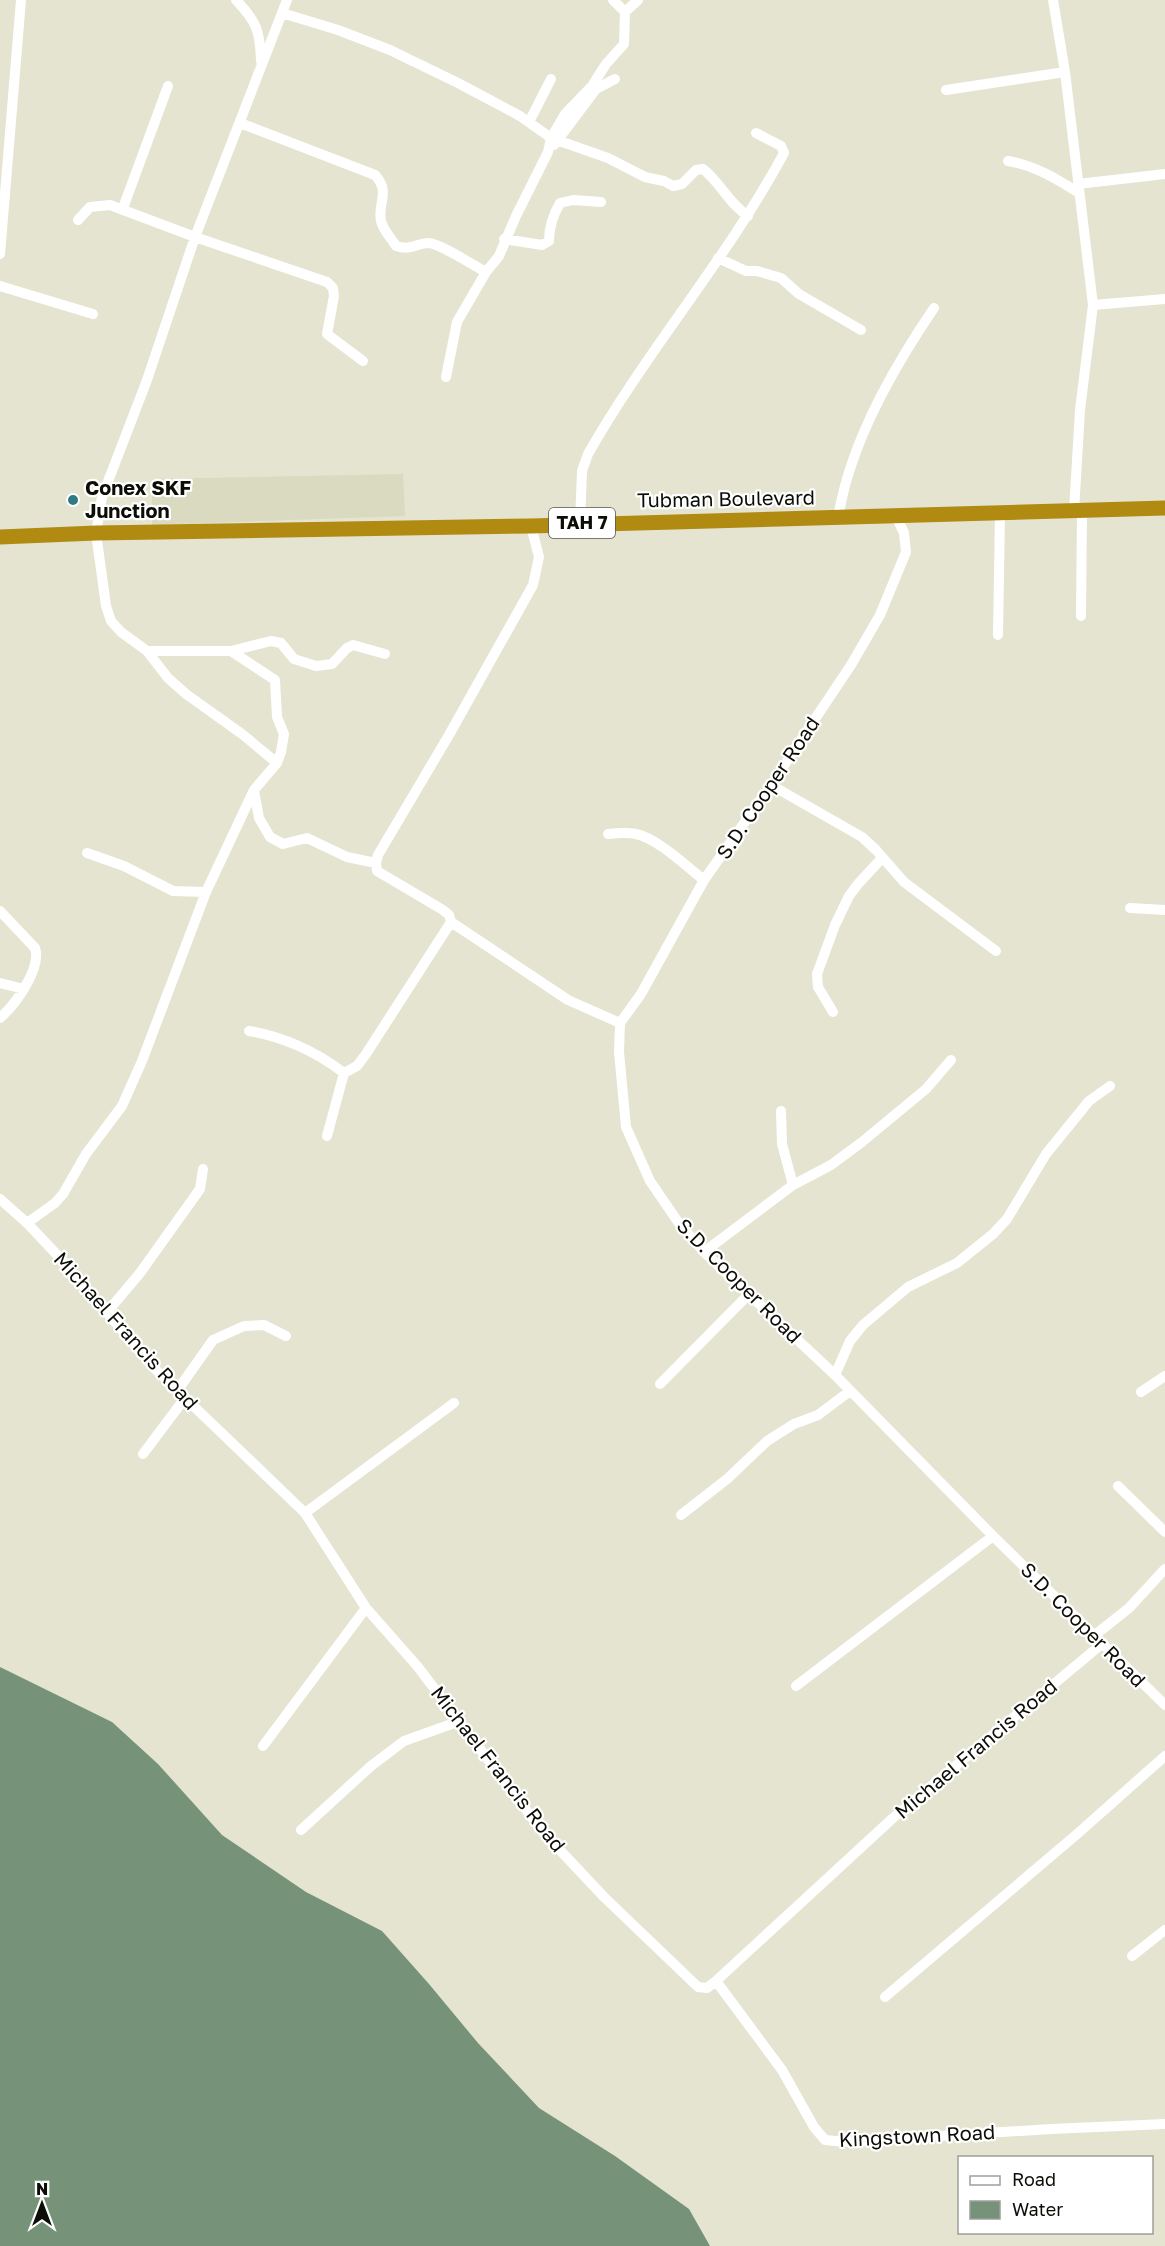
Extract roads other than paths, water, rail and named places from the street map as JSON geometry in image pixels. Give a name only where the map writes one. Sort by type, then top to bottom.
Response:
[{"type":"highway","name":"Tubman Boulevard","points":[[0,537],[96,533],[531,526],[1165,508]]},
{"type":"street","points":[[0,254],[21,0]]},
{"type":"street","points":[[236,0],[255,22],[260,34],[261,64]]},
{"type":"street","points":[[277,763],[242,734],[186,694],[168,678],[147,651],[121,632],[111,621],[106,606],[96,533],[102,497],[147,380],[195,237],[287,0]]},
{"type":"street","points":[[613,0],[626,12]]},
{"type":"street","points":[[446,377],[457,322],[486,272],[499,256],[504,239],[566,114],[592,86],[606,64],[624,44],[626,12],[638,0]]},
{"type":"street","points":[[1053,0],[1065,72],[1093,305],[1080,410],[1078,511],[1081,616]]},
{"type":"street","points":[[282,13],[338,30],[390,50],[458,83],[529,122],[554,140],[608,158],[645,177],[664,181],[673,186],[682,184],[696,170],[703,169],[711,175],[734,205],[748,216]]},
{"type":"street","points":[[946,90],[1065,72]]},
{"type":"street","points":[[554,140],[596,89],[615,79]]},
{"type":"street","points":[[529,122],[551,80]]},
{"type":"street","points":[[123,208],[168,86]]},
{"type":"street","points":[[240,123],[375,176],[380,181],[383,191],[380,213],[382,226],[396,246],[411,249],[430,243],[486,272]]},
{"type":"street","points":[[580,524],[582,471],[588,454],[653,350],[748,216],[784,153],[781,146],[756,134]]},
{"type":"street","points":[[1008,161],[1021,163],[1079,188],[1165,174]]},
{"type":"street","points":[[504,239],[542,245],[549,241],[549,230],[554,213],[561,203],[573,200],[601,202]]},
{"type":"street","points":[[78,220],[90,207],[101,204],[123,208],[195,237],[327,282],[333,288],[334,296],[327,334],[363,361]]},
{"type":"street","points":[[718,258],[746,271],[757,271],[781,278],[799,294],[861,330]]},
{"type":"street","points":[[0,286],[93,314]]},
{"type":"street","points":[[1093,305],[1165,299]]},
{"type":"street","points":[[838,517],[849,472],[868,424],[906,351],[934,308]]},
{"type":"street","points":[[998,635],[1000,513]]},
{"type":"street","name":"S.D. Cooper Road","points":[[896,516],[904,533],[906,552],[880,615],[851,665],[704,880],[641,994],[620,1023],[619,1052],[626,1127],[650,1181],[678,1222],[704,1252],[835,1375],[993,1536],[1165,1705]]},
{"type":"street","points":[[531,526],[538,556],[533,585],[455,725],[378,855],[377,871],[443,910],[449,915],[451,922],[568,1000],[620,1023]]},
{"type":"street","points":[[147,651],[231,651],[271,641],[281,643],[294,659],[316,666],[332,664],[347,648],[353,645],[386,654]]},
{"type":"street","points":[[27,1223],[55,1203],[63,1194],[86,1154],[122,1106],[142,1061],[206,892],[254,790],[277,763],[281,752],[284,734],[277,717],[275,680],[231,651]]},
{"type":"street","points":[[771,785],[862,837],[904,882],[996,951]]},
{"type":"street","points":[[254,790],[259,818],[270,837],[284,844],[307,838],[346,857],[376,863]]},
{"type":"street","points":[[608,834],[628,832],[640,834],[704,880]]},
{"type":"street","points":[[87,854],[124,866],[173,891],[206,892]]},
{"type":"street","points":[[833,1012],[818,987],[817,974],[835,925],[849,896],[882,858]]},
{"type":"street","points":[[1130,908],[1165,910]]},
{"type":"street","points":[[0,911],[35,948],[38,956],[24,989],[0,1018]]},
{"type":"street","points":[[327,1136],[344,1073],[357,1066],[366,1054],[451,922]]},
{"type":"street","points":[[0,983],[24,989]]},
{"type":"street","points":[[249,1031],[267,1034],[304,1049],[326,1059],[344,1073]]},
{"type":"street","points":[[704,1252],[793,1185],[831,1165],[862,1142],[926,1089],[951,1060]]},
{"type":"street","points":[[835,1375],[850,1341],[863,1325],[908,1287],[957,1263],[1007,1220],[1046,1154],[1089,1101],[1110,1086]]},
{"type":"street","points":[[781,1111],[782,1144],[793,1185]]},
{"type":"street","points":[[108,1311],[140,1273],[200,1189],[203,1169]]},
{"type":"street","name":"Michael Francis Road","points":[[0,1199],[27,1223],[108,1311],[128,1339],[181,1395],[305,1513],[366,1608],[418,1667],[542,1830],[604,1898],[698,1987],[707,1988],[716,1981],[893,1818],[1099,1639],[1165,1569]]},
{"type":"street","points":[[660,1384],[749,1294]]},
{"type":"street","points":[[143,1454],[213,1340],[244,1326],[264,1325],[286,1335]]},
{"type":"street","points":[[1141,1392],[1165,1376]]},
{"type":"street","points":[[681,1515],[726,1479],[767,1441],[794,1424],[818,1415],[850,1391]]},
{"type":"street","points":[[305,1513],[454,1403]]},
{"type":"street","points":[[1118,1486],[1165,1532]]},
{"type":"street","points":[[796,1686],[993,1536]]},
{"type":"street","points":[[263,1746],[366,1608]]},
{"type":"street","points":[[301,1830],[371,1766],[404,1742],[460,1721]]},
{"type":"street","points":[[885,1997],[1076,1835],[1165,1756]]},
{"type":"street","points":[[1132,1956],[1165,1930]]},
{"type":"street","name":"Kingstown Road","points":[[716,1981],[782,2070],[814,2127],[825,2139],[845,2142],[1165,2124]]},
{"type":"water","points":[[0,1667],[112,1722],[158,1764],[222,1835],[306,1892],[382,1931],[478,2043],[539,2108],[615,2156],[689,2209],[710,2246],[0,2246]]},
{"type":"place","name":"Conex SKF Junction","points":[[73,500]]}]
